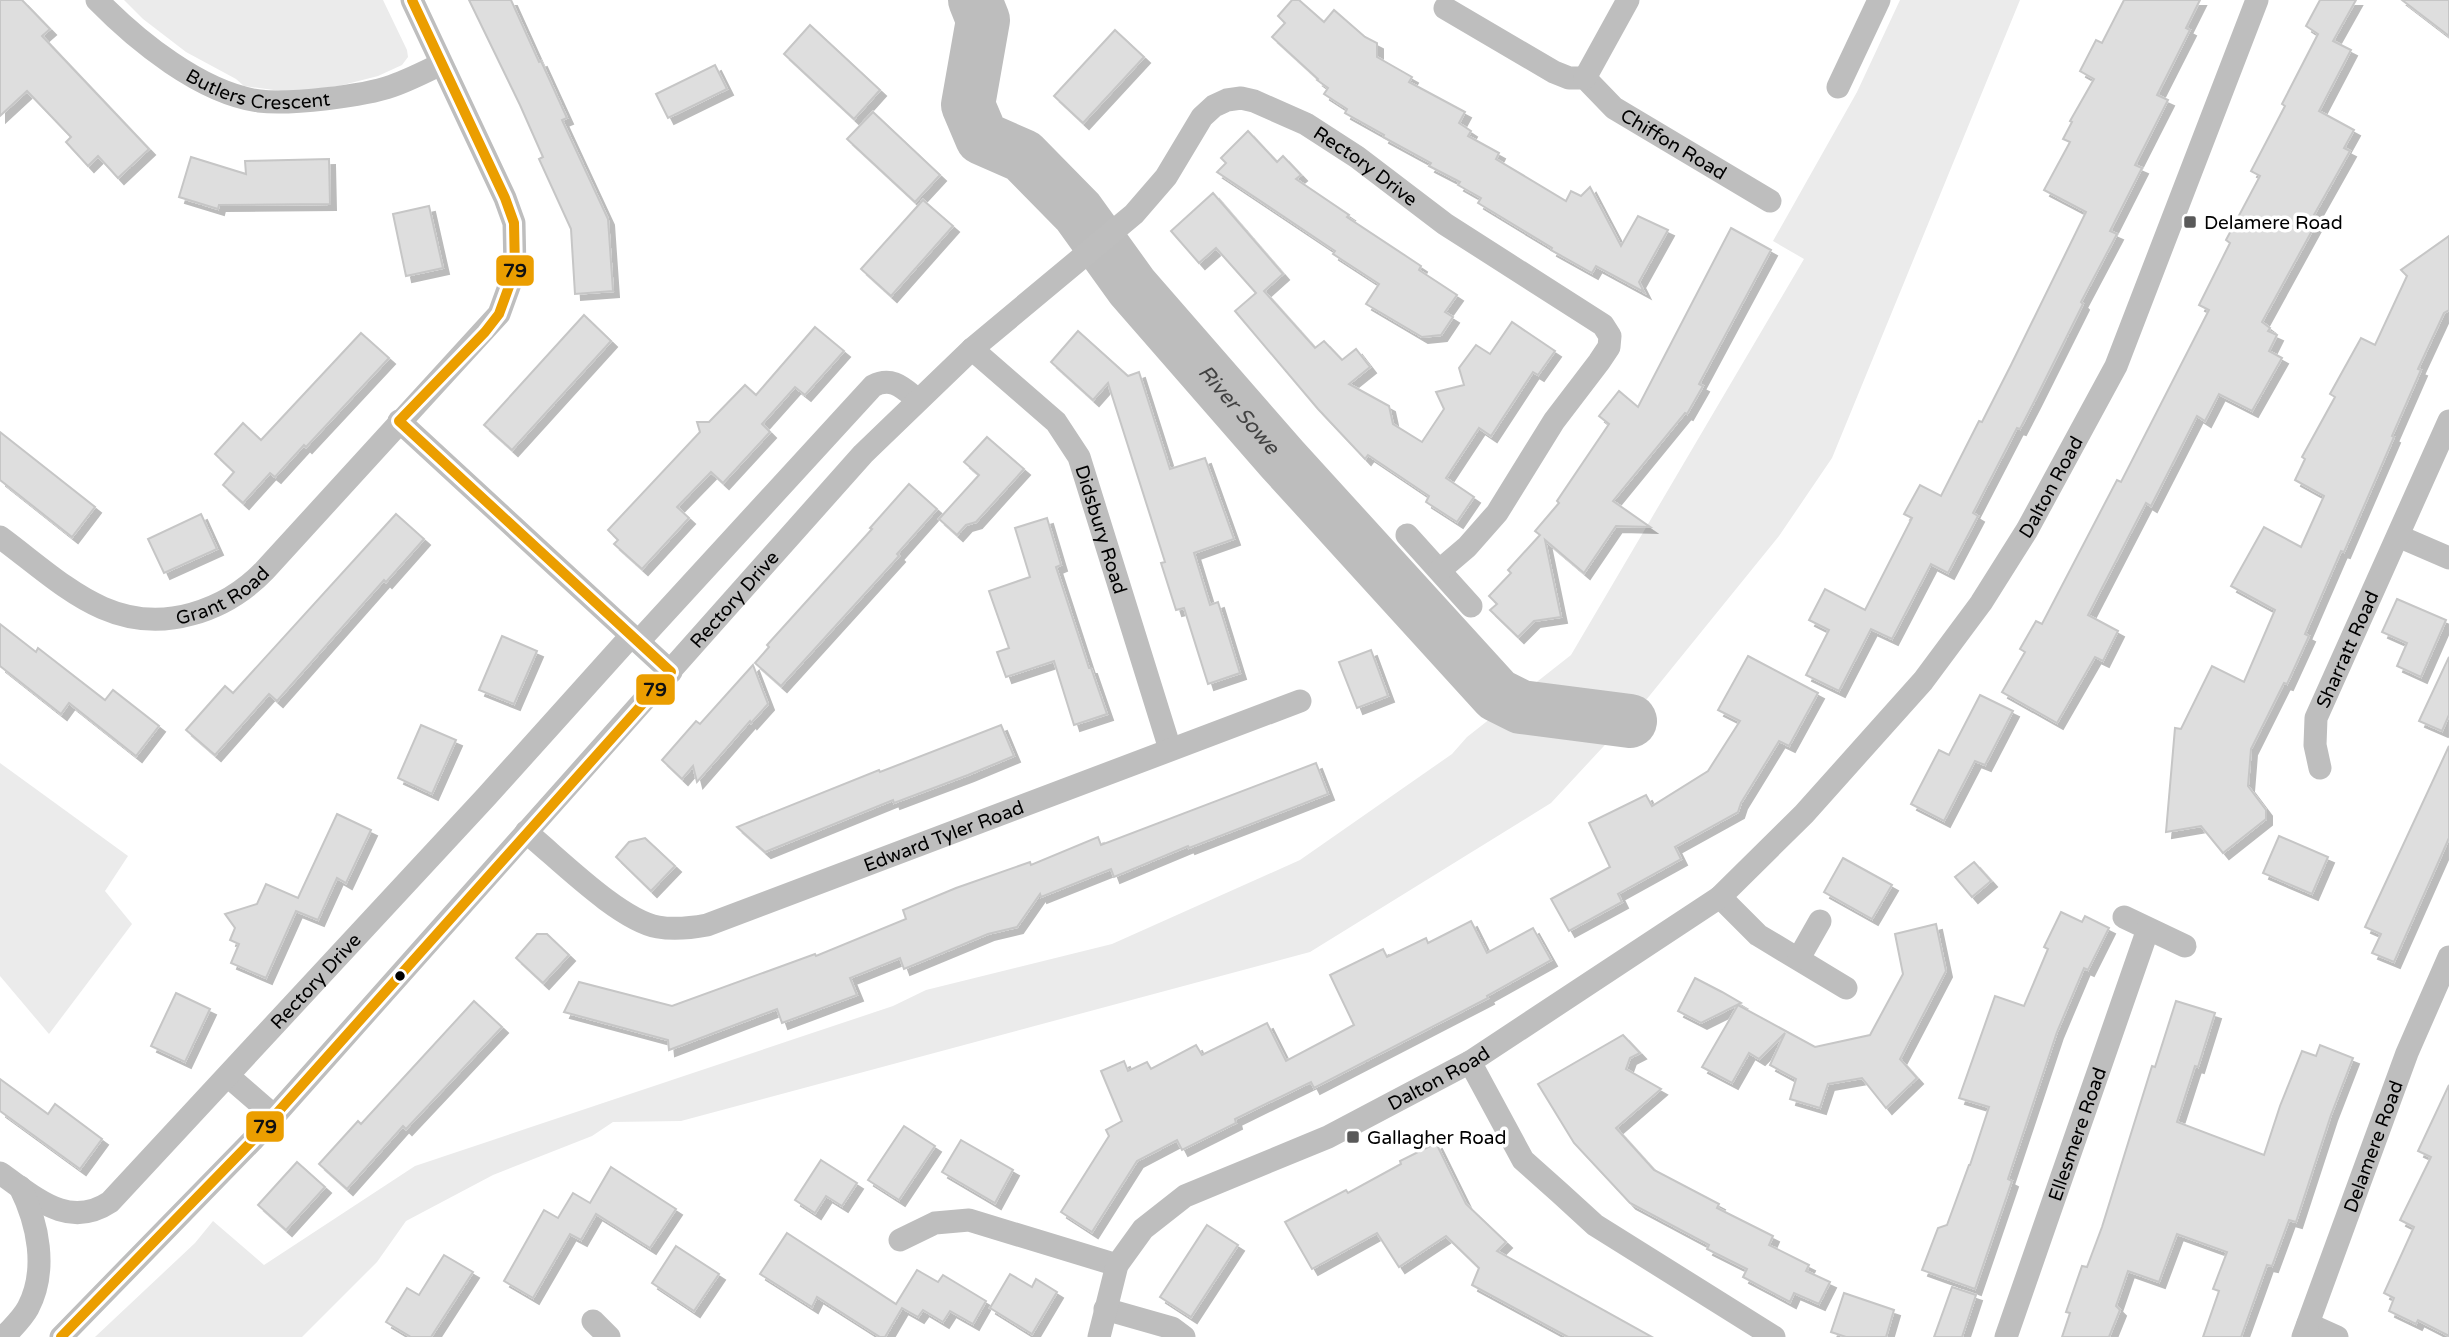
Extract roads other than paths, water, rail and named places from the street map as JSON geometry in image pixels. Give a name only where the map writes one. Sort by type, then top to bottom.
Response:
[{"type":"street","name":"Butlers Crescent","points":[[97,0],[152,49],[184,70],[218,88],[260,101],[291,101],[371,92],[393,86],[442,65]]},
{"type":"street","name":"Grant Road","points":[[0,537],[75,593],[98,607],[124,617],[150,621],[202,612],[248,588],[499,314],[515,270],[514,223],[412,0]]},
{"type":"street","points":[[1445,8],[1554,72],[1569,78],[1585,78],[1629,0]]},
{"type":"street","points":[[1838,87],[1879,0]]},
{"type":"street","name":"Dalton Road","points":[[1098,1337],[1117,1265],[1143,1229],[1185,1196],[1328,1137],[1470,1062],[1720,897],[1804,814],[1923,681],[1981,603],[2027,530],[2116,366],[2257,0]]},
{"type":"street","name":"Chiffon Road","points":[[1585,78],[1614,108],[1770,201]]},
{"type":"street","name":"Rectory Drive","points":[[61,1337],[274,1116],[863,454],[972,349],[1134,214],[1166,177],[1202,117],[1214,106],[1241,98],[1306,124],[1357,157],[1444,224],[1603,325],[1610,336],[1609,347],[1554,421],[1497,513],[1467,547],[1440,570]]},
{"type":"street","name":"Didsbury Road","points":[[972,349],[1056,422],[1079,457],[1170,749]]},
{"type":"street","name":"Rectory Drive","points":[[20,1187],[40,1201],[75,1214],[97,1211],[110,1202],[873,386],[881,382],[896,383],[918,400]]},
{"type":"street","points":[[399,421],[671,672]]},
{"type":"street","name":"Sharratt Road","points":[[2320,768],[2315,744],[2316,718],[2449,421]]},
{"type":"street","points":[[1407,536],[1471,606]]},
{"type":"street","points":[[2398,536],[2449,558]]},
{"type":"street","name":"Edward Tyler Road","points":[[526,832],[619,909],[638,920],[657,927],[680,929],[707,925],[1300,701]]},
{"type":"street","points":[[1720,897],[1758,935],[1846,988]]},
{"type":"street","points":[[2124,917],[2185,946]]},
{"type":"street","points":[[1799,958],[1820,921]]},
{"type":"street","name":"Ellesmere Road","points":[[2006,1337],[2148,929]]},
{"type":"street","name":"Delamere Road","points":[[2306,1330],[2407,1053],[2449,957]]},
{"type":"street","points":[[1470,1062],[1523,1160],[1595,1225],[1774,1337]]},
{"type":"street","points":[[228,1076],[274,1116]]},
{"type":"street","points":[[0,1173],[20,1187],[36,1227],[39,1250],[38,1272],[29,1306],[4,1337]]},
{"type":"street","points":[[900,1240],[935,1223],[969,1220],[1117,1265]]},
{"type":"street","points":[[1105,1309],[1172,1328],[1184,1337]]},
{"type":"street","points":[[2306,1330],[2337,1337]]},
{"type":"waterway","name":"River Sowe","points":[[975,0],[983,20],[968,105],[982,138],[1023,156],[1078,212],[1132,287],[1282,459],[1497,695],[1521,707],[1630,721]]},
{"type":"place","name":"Delamere Road","points":[[2190,222]]},
{"type":"place","name":"Gallagher Road","points":[[1353,1137]]}]
